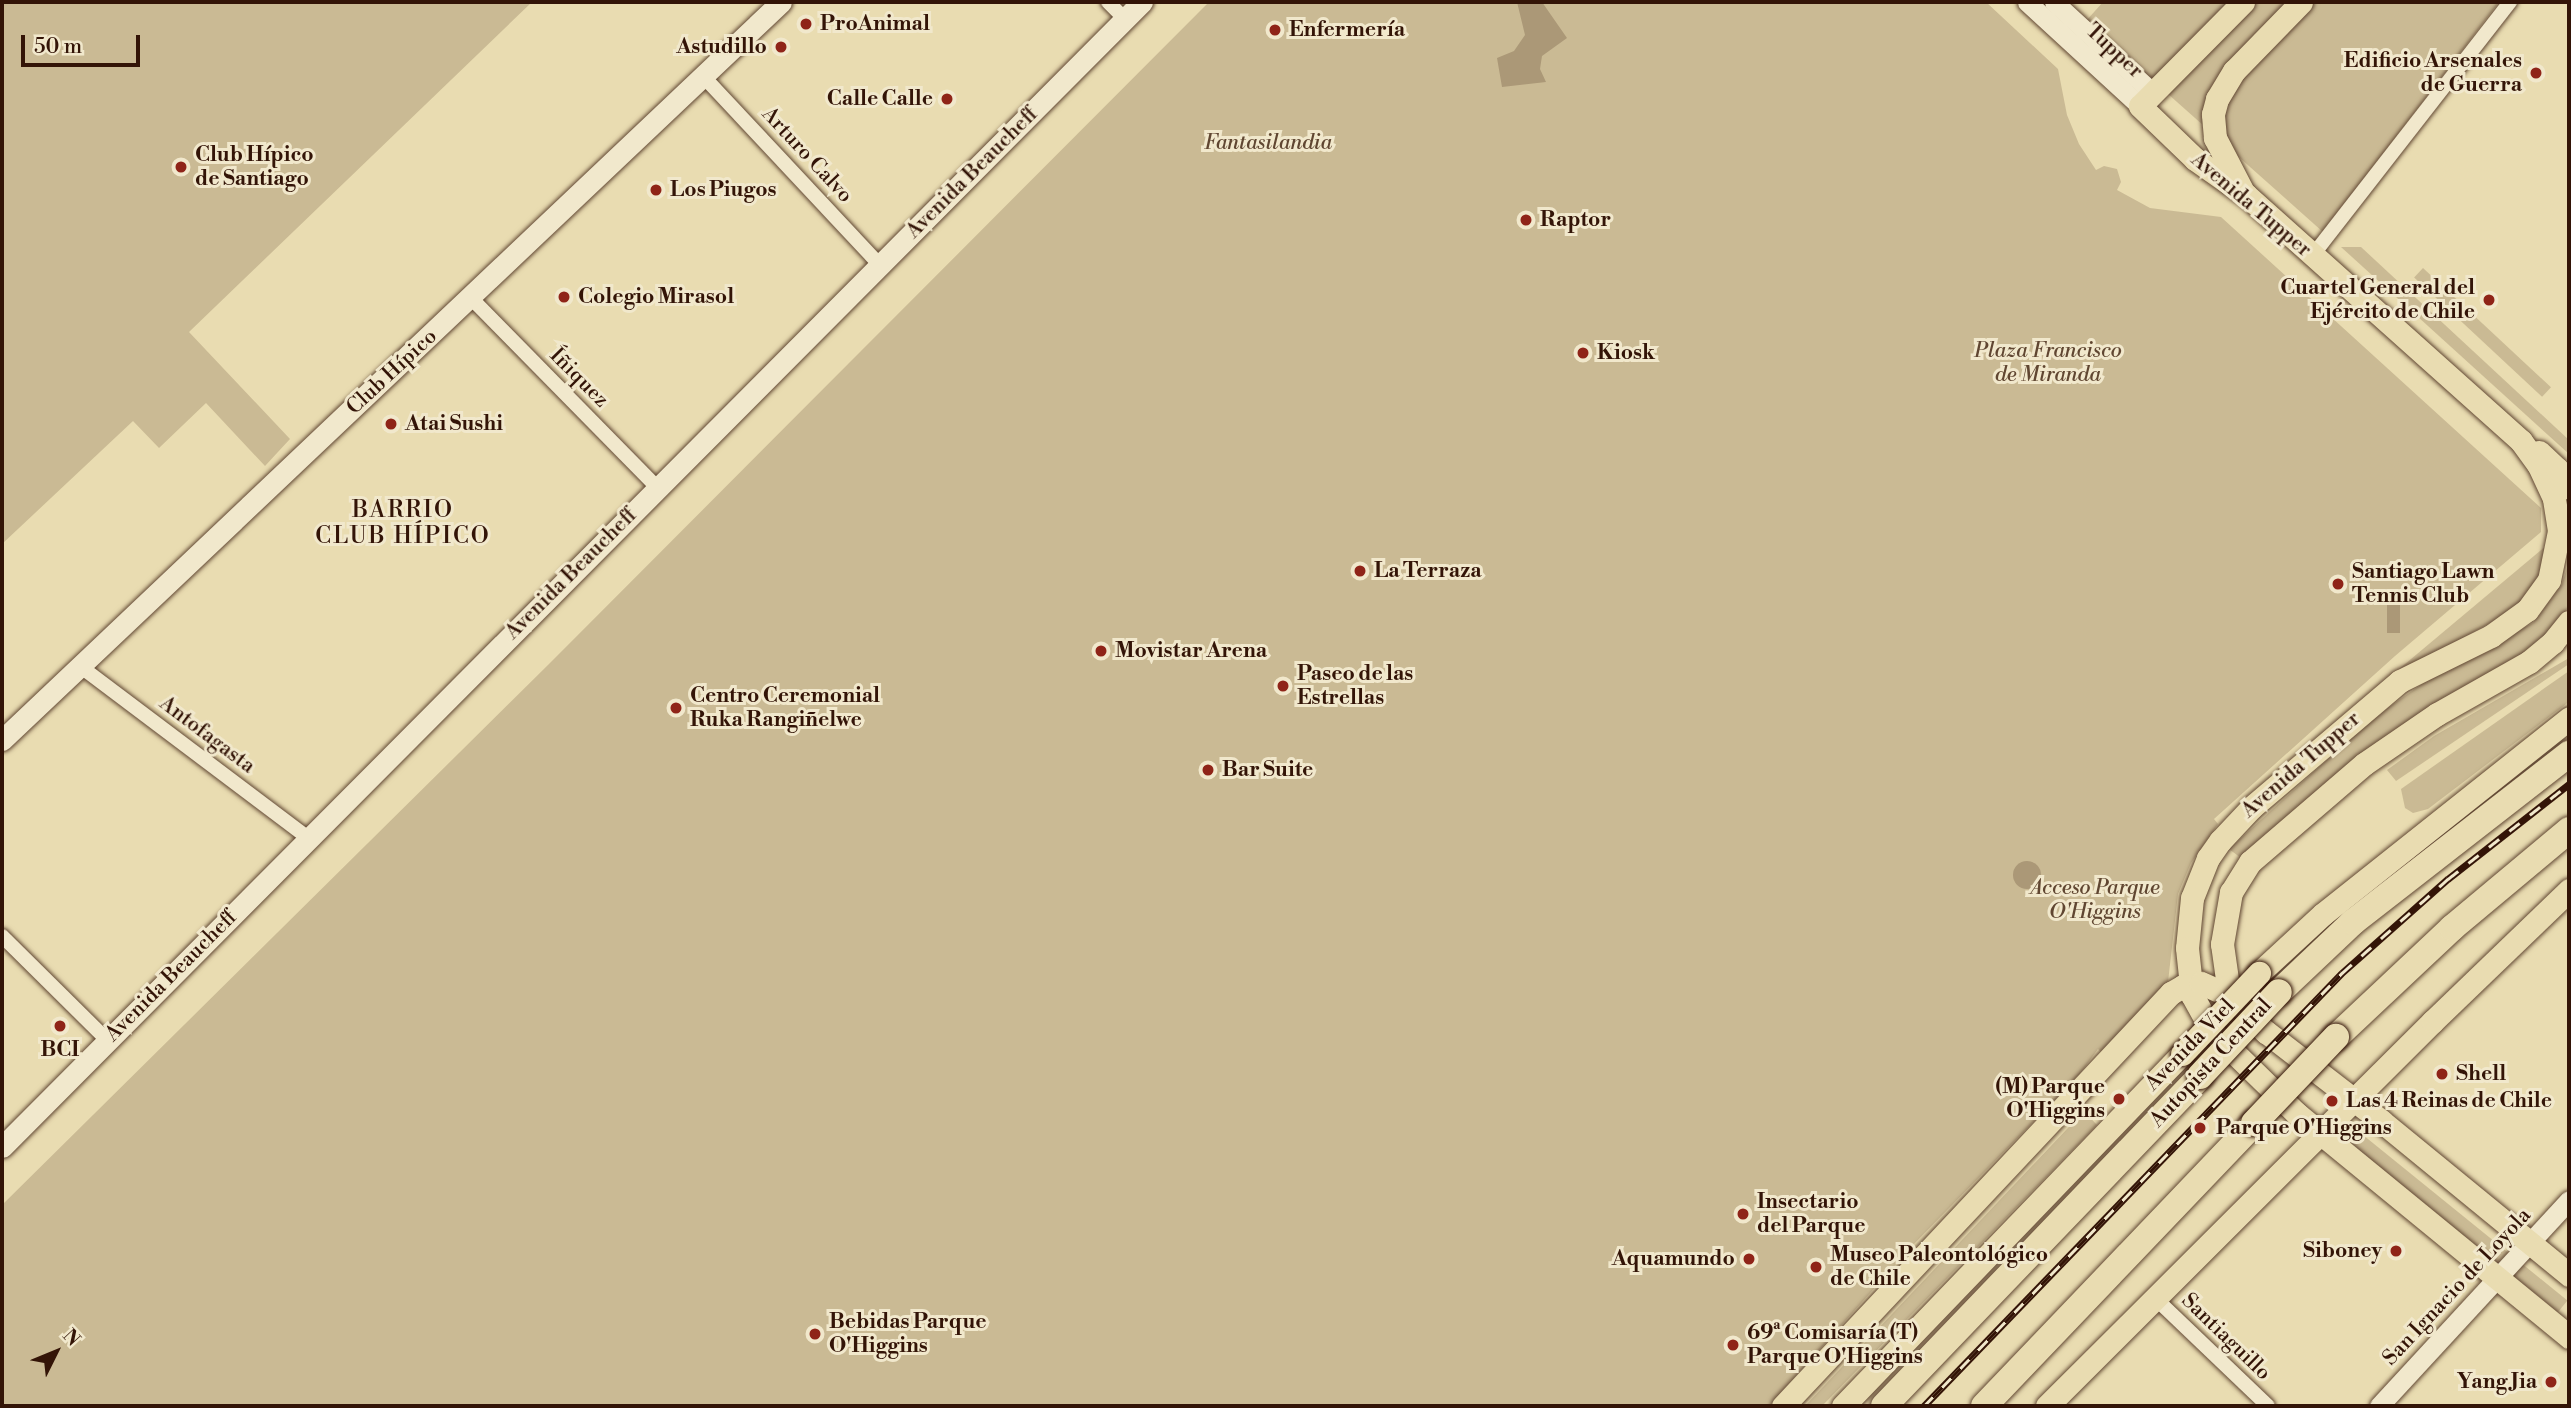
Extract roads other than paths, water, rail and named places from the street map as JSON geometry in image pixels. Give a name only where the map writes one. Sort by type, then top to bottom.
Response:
[{"type":"highway","name":"Autopista Central","points":[[1884,1406],[2279,992],[2353,922],[2569,754]]},
{"type":"highway","points":[[1984,1406],[2336,1037],[2452,928],[2569,830]]},
{"type":"main road","name":"Club Hípico","points":[[2,740],[780,2]]},
{"type":"main road","name":"Avenida Beaucheff","points":[[2,1147],[1142,2]]},
{"type":"main road","points":[[2146,99],[2243,2]]},
{"type":"main road","points":[[2246,195],[2217,145],[2213,123],[2215,106],[2220,92],[2234,71],[2301,2]]},
{"type":"main road","name":"Avenida Tupper","points":[[2146,99],[2195,159],[2246,195],[2521,441],[2550,461],[2569,488]]},
{"type":"main road","name":"Avenida Tupper","points":[[2521,441],[2547,482],[2558,516],[2558,547],[2549,580],[2540,596],[2512,624],[2400,681],[2234,825],[2208,858],[2192,898],[2186,948],[2195,1004],[2212,1031],[2319,1133],[2569,1338]]},
{"type":"main road","name":"Avenida Tupper","points":[[2569,622],[2553,642],[2529,662],[2437,714],[2364,764],[2250,862],[2231,892],[2222,933],[2224,974],[2233,997],[2284,1048],[2354,1100],[2569,1275]]},
{"type":"main road","name":"Avenida Viel","points":[[1843,1406],[2259,973],[2323,914],[2569,718]]},
{"type":"main road","points":[[2047,1406],[2319,1133],[2569,890]]},
{"type":"main road","points":[[1783,1406],[2171,993],[2190,985],[2208,985],[2233,997]]},
{"type":"street","points":[[1108,2],[1125,19]]},
{"type":"street","name":"Tupper","points":[[2027,2],[2146,99]]},
{"type":"street","name":"Tupper","points":[[2054,2],[2146,99]]},
{"type":"street","points":[[2313,255],[2510,2]]},
{"type":"street","name":"Arturo Calvo","points":[[703,76],[880,265]]},
{"type":"street","name":"Íñiquez","points":[[471,298],[658,488]]},
{"type":"street","name":"Antofagasta","points":[[80,666],[308,838]]},
{"type":"street","points":[[2,936],[107,1040]]},
{"type":"street","name":"San Ignacio de Loyola","points":[[2379,1406],[2569,1200]]},
{"type":"street","name":"Santiaguillo","points":[[2155,1298],[2268,1406]]},
{"type":"railway","points":[[1924,1406],[2342,973],[2448,879],[2569,784]]},
{"type":"place","name":"ProAnimal","points":[[806,24]]},
{"type":"place","name":"Enfermería","points":[[1275,30]]},
{"type":"place","name":"Astudillo","points":[[781,47]]},
{"type":"place","name":"Edificio Arsenales de Guerra","points":[[2536,73]]},
{"type":"place","name":"Calle Calle","points":[[947,99]]},
{"type":"place","name":"Club Hípico de Santiago","points":[[181,167]]},
{"type":"place","name":"Los Piugos","points":[[656,190]]},
{"type":"place","name":"Raptor","points":[[1526,220]]},
{"type":"place","name":"Colegio Mirasol","points":[[564,297]]},
{"type":"place","name":"Cuartel General del Ejército de Chile","points":[[2489,300]]},
{"type":"place","name":"Kiosk","points":[[1583,353]]},
{"type":"place","name":"Atai Sushi","points":[[391,424]]},
{"type":"place","name":"La Terraza","points":[[1360,571]]},
{"type":"place","name":"Santiago Lawn Tennis Club","points":[[2338,584]]},
{"type":"place","name":"Movistar Arena","points":[[1101,651]]},
{"type":"place","name":"Paseo de las Estrellas","points":[[1283,686]]},
{"type":"place","name":"Centro Ceremonial Ruka Rangiñelwe","points":[[676,708]]},
{"type":"place","name":"Bar Suite","points":[[1208,770]]},
{"type":"place","name":"BCI","points":[[60,1026]]},
{"type":"place","name":"Shell","points":[[2442,1074]]},
{"type":"place","name":"(M) Parque O'Higgins","points":[[2119,1099]]},
{"type":"place","name":"Las 4 Reinas de Chile","points":[[2332,1101]]},
{"type":"place","name":"Parque O'Higgins","points":[[2200,1128]]},
{"type":"place","name":"Insectario del Parque","points":[[1743,1214]]},
{"type":"place","name":"Siboney","points":[[2396,1251]]},
{"type":"place","name":"Aquamundo","points":[[1749,1259]]},
{"type":"place","name":"Museo Paleontológico de Chile","points":[[1816,1267]]},
{"type":"place","name":"Bebidas Parque O'Higgins","points":[[815,1334]]},
{"type":"place","name":"69ª Comisaría (T) Parque O'Higgins","points":[[1733,1345]]},
{"type":"place","name":"Yang Jia","points":[[2551,1382]]},
{"type":"district","name":"BARRIO CLUB HÍPICO","points":[[403,523]]},
{"type":"park label","name":"Fantasilandia","points":[[1268,143]]},
{"type":"park label","name":"Plaza Francisco de Miranda","points":[[2048,363]]},
{"type":"park label","name":"Acceso Parque O'Higgins","points":[[2095,900]]}]
